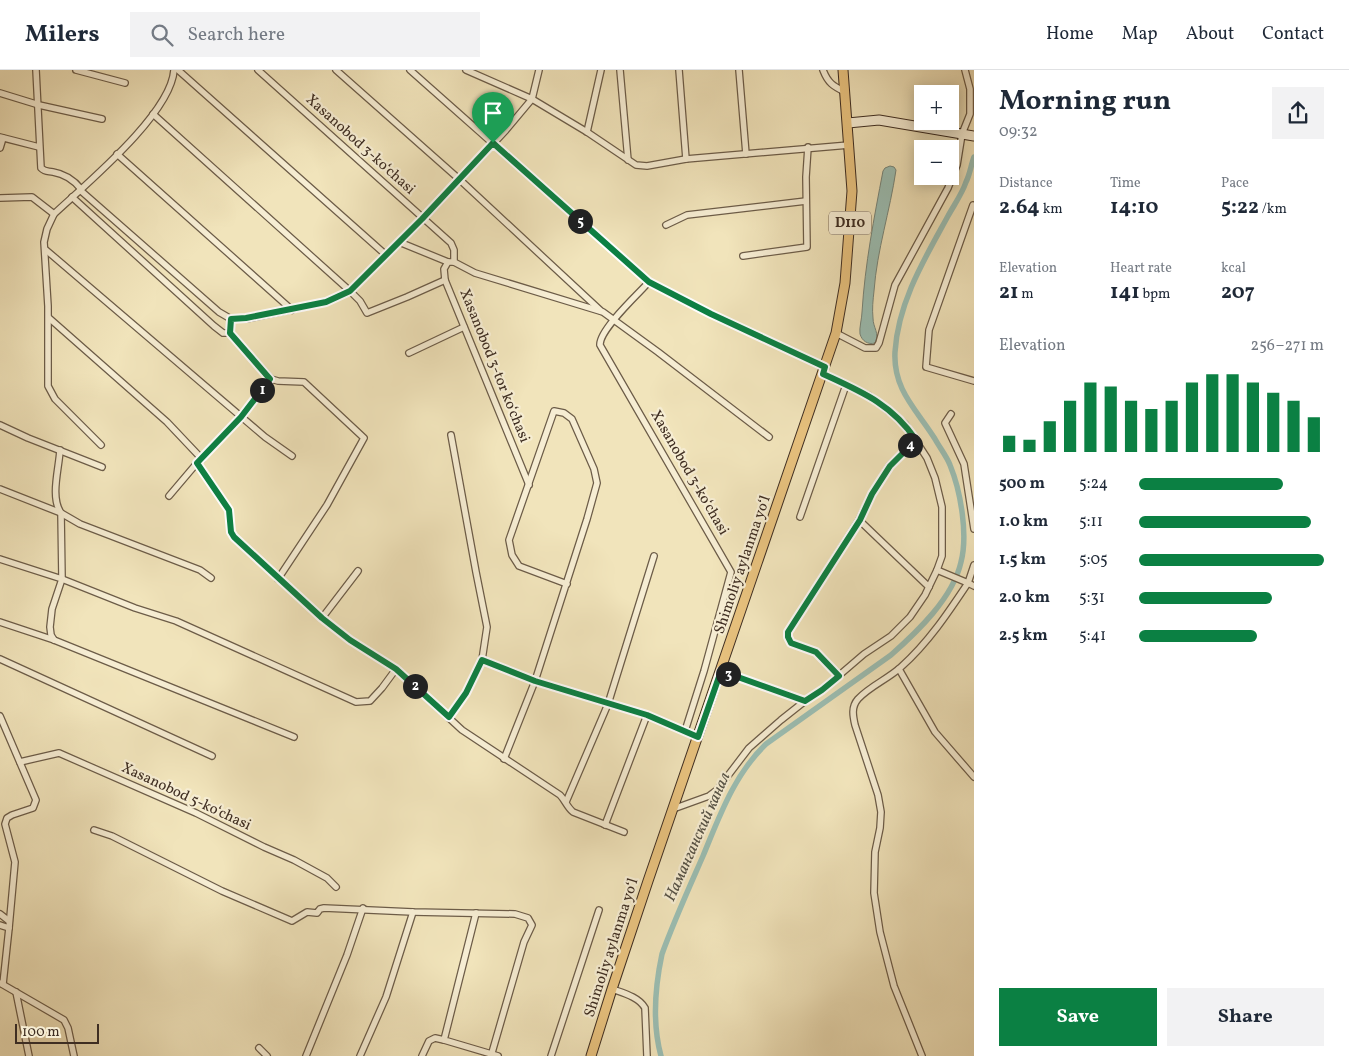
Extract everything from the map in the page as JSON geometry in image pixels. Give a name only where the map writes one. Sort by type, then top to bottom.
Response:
[{"type":"main road","name":"Shimoliy aylanma yoʻl","points":[[591,1056],[612,989],[836,333],[844,292],[852,191],[843,70]]},
{"type":"main road","points":[[848,123],[879,120],[967,135]]},
{"type":"street","points":[[36,70],[39,104],[40,166],[42,170],[70,177],[81,189],[219,312],[231,319],[292,310],[326,302],[350,291],[422,219],[506,130],[532,99],[539,70]]},
{"type":"street","points":[[76,70],[125,83]]},
{"type":"street","points":[[101,445],[50,392],[47,368],[49,318],[46,250],[44,246],[45,235],[54,214],[117,154],[153,114],[170,88],[174,70]]},
{"type":"street","points":[[178,70],[386,255]]},
{"type":"street","name":"Xasanobod 3-koʻchasi","points":[[258,70],[453,246],[451,262]]},
{"type":"street","points":[[336,70],[459,179],[613,321],[658,352],[769,437]]},
{"type":"street","points":[[410,70],[649,282],[824,370],[846,385],[868,395],[898,418],[905,424],[916,440],[927,458],[935,478],[942,507],[942,556],[939,571],[910,617],[891,636],[864,654],[822,690],[805,701],[748,748],[717,790],[709,796],[673,809]]},
{"type":"street","points":[[466,70],[476,72],[532,99],[640,166],[686,159],[808,147],[849,145]]},
{"type":"street","points":[[587,132],[601,70]]},
{"type":"street","points":[[620,70],[628,160]]},
{"type":"street","points":[[679,70],[686,159]]},
{"type":"street","points":[[739,70],[746,154]]},
{"type":"street","points":[[823,70],[832,86],[845,92]]},
{"type":"street","points":[[836,333],[865,348],[876,348],[879,343],[895,285],[948,188],[967,135],[971,102],[965,70]]},
{"type":"street","points":[[0,93],[102,119]]},
{"type":"street","points":[[153,114],[350,291],[368,314],[445,280]]},
{"type":"street","points":[[0,148],[1,137],[39,148]]},
{"type":"street","points":[[743,256],[806,247],[808,244],[806,201],[808,147]]},
{"type":"street","points":[[117,154],[292,310]]},
{"type":"street","points":[[0,198],[32,197],[54,214]]},
{"type":"street","points":[[72,197],[214,326],[223,333],[230,333]]},
{"type":"street","points":[[666,225],[687,215],[806,201]]},
{"type":"street","points":[[973,205],[929,330],[926,366],[974,381]]},
{"type":"street","points":[[399,242],[475,273],[603,312]]},
{"type":"street","points":[[46,250],[241,417],[292,456]]},
{"type":"street","name":"Xasanobod 3-tor koʻchasi","points":[[451,262],[444,269],[445,280],[529,485]]},
{"type":"street","points":[[613,321],[649,282]]},
{"type":"street","points":[[49,318],[167,422],[202,459]]},
{"type":"street","points":[[231,319],[230,333],[270,379],[304,382],[364,438],[327,505],[278,579]]},
{"type":"street","name":"Xasanobod 3-koʻchasi","points":[[613,321],[600,338],[600,345],[732,572],[704,671],[684,731]]},
{"type":"street","points":[[409,354],[464,327]]},
{"type":"street","points":[[169,496],[197,463],[241,417],[270,379]]},
{"type":"street","points":[[800,517],[846,385]]},
{"type":"street","points":[[504,759],[535,681],[567,584],[597,483],[594,469],[572,419],[564,413],[556,411],[553,413],[509,540],[512,555],[519,566],[567,584]]},
{"type":"street","points":[[951,414],[945,423],[964,464],[974,529]]},
{"type":"street","points":[[0,425],[102,467]]},
{"type":"street","points":[[449,717],[466,693],[482,660],[487,627],[473,559],[452,435]]},
{"type":"street","points":[[839,676],[816,652],[791,643],[788,637],[790,628],[860,520],[872,494],[890,466],[916,440]]},
{"type":"street","points":[[54,640],[50,627],[52,609],[62,579],[61,514],[57,506],[56,494],[60,450]]},
{"type":"street","points":[[197,463],[229,510],[231,532],[234,537],[322,618],[350,640],[396,669],[462,730],[548,786],[566,802],[568,808],[573,812],[624,832]]},
{"type":"street","points":[[0,489],[61,514],[80,524],[200,570],[211,578]]},
{"type":"street","points":[[860,520],[929,587]]},
{"type":"street","points":[[566,802],[608,704],[654,556]]},
{"type":"street","points":[[0,559],[62,579],[136,608],[176,621],[356,702],[370,700],[396,669]]},
{"type":"street","points":[[922,1056],[894,986],[880,932],[874,893],[875,852],[880,828],[878,795],[864,756],[853,715],[858,699],[900,669],[943,620],[969,583],[974,566]]},
{"type":"street","points":[[322,618],[358,571]]},
{"type":"street","points":[[939,571],[969,583]]},
{"type":"street","points":[[0,622],[54,640],[294,737]]},
{"type":"street","points":[[0,659],[212,756]]},
{"type":"street","points":[[482,660],[535,681],[647,715],[698,737]]},
{"type":"street","points":[[900,669],[935,732],[974,777]]},
{"type":"street","points":[[721,671],[805,701]]},
{"type":"street","points":[[605,825],[647,715]]},
{"type":"street","points":[[0,716],[36,800],[35,807],[6,818],[5,824],[15,862],[2,984],[64,1020],[68,1028],[74,1056]]},
{"type":"street","name":"Xasanobod 5-koʻchasi","points":[[20,762],[59,753],[196,813],[294,860],[327,878],[336,886]]},
{"type":"street","points":[[94,830],[112,836],[222,891],[292,920],[296,920],[307,912],[317,913],[320,909],[324,908],[515,914],[528,918],[532,922],[524,942],[494,1055],[435,1038],[429,1041],[422,1056]]},
{"type":"street","points":[[306,1056],[347,956],[363,908]]},
{"type":"street","points":[[551,1056],[599,910]]},
{"type":"street","points":[[360,1056],[386,997],[413,912]]},
{"type":"street","points":[[444,1040],[476,913]]},
{"type":"street","points":[[0,914],[9,921]]},
{"type":"street","points":[[0,925],[8,928]]},
{"type":"street","points":[[612,989],[642,1003],[645,1008],[647,1056]]},
{"type":"street","points":[[16,992],[29,1056]]},
{"type":"street","points":[[259,1048],[267,1056]]},
{"type":"water","points":[[890,166],[896,170],[881,246],[873,301],[873,322],[877,333],[875,343],[870,343],[862,339],[860,334],[865,276],[883,171]]},
{"type":"waterway","name":"Наманганский канал","points":[[661,1056],[656,1031],[656,1005],[662,954],[736,782],[766,744],[901,646],[933,613],[957,575],[964,539],[960,500],[954,476],[947,459],[902,389],[895,365],[895,352],[897,334],[907,298],[922,264],[962,191],[969,176],[974,157]]},
{"type":"route","points":[[493,143],[649,282],[711,314],[825,367],[823,374],[868,395],[905,424],[916,440],[890,466],[872,494],[860,520],[788,632],[791,643],[816,652],[839,676],[805,701],[721,671],[698,737],[647,715],[535,681],[482,660],[466,693],[449,717],[396,669],[350,640],[322,618],[278,579],[231,532],[229,510],[197,463],[241,417],[270,379],[230,333],[231,319],[292,310],[326,302],[350,291],[422,219],[493,143]]}]
